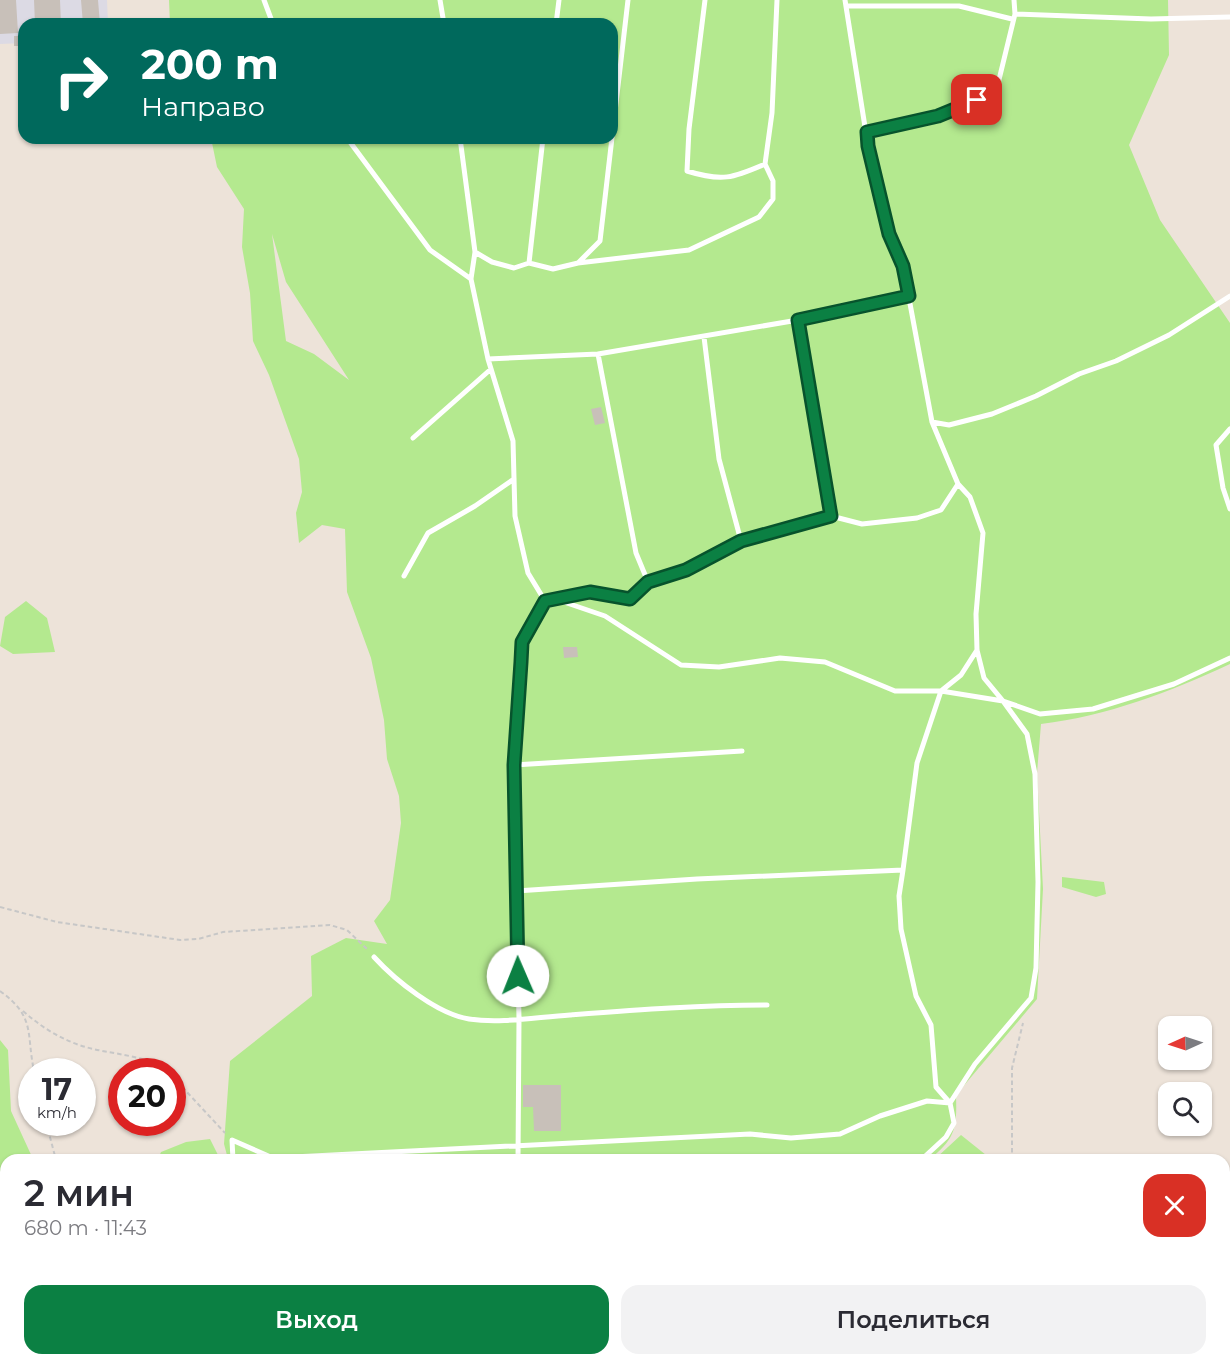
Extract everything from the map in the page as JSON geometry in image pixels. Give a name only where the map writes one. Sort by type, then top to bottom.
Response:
[{"type":"lane","points":[[264,0],[271,18]]},
{"type":"lane","points":[[440,0],[443,18]]},
{"type":"lane","points":[[557,18],[559,0]]},
{"type":"lane","points":[[618,86],[628,0]]},
{"type":"lane","points":[[705,0],[687,171],[702,176],[732,178],[765,164]]},
{"type":"lane","points":[[475,252],[492,262],[514,268],[529,263],[553,269],[578,263],[689,250],[759,217],[773,200],[772,181],[765,164],[772,113],[777,0]]},
{"type":"lane","points":[[867,132],[938,116],[996,92],[1014,17],[1014,0]]},
{"type":"lane","points":[[950,1102],[975,1064],[1031,998],[1036,968],[1038,882],[1035,774],[1027,734],[984,678],[977,650],[976,614],[983,533],[969,497],[958,484],[932,422],[903,266],[889,234],[868,146],[845,3],[959,6],[1014,17],[1151,19],[1230,17]]},
{"type":"lane","points":[[351,144],[430,250],[471,279]]},
{"type":"lane","points":[[461,144],[475,252],[471,279],[488,359],[513,441],[515,516],[528,573],[545,601]]},
{"type":"lane","points":[[529,263],[542,144]]},
{"type":"lane","points":[[578,263],[600,241],[611,144]]},
{"type":"lane","points":[[488,359],[598,354],[798,320],[909,296]]},
{"type":"lane","points":[[932,422],[950,425],[992,414],[1036,396],[1079,374],[1116,361],[1169,335],[1230,296]]},
{"type":"lane","points":[[798,320],[831,516]]},
{"type":"lane","points":[[704,337],[719,459],[741,541]]},
{"type":"lane","points":[[598,354],[636,553],[648,582]]},
{"type":"lane","points":[[414,438],[491,369]]},
{"type":"lane","points":[[1230,429],[1216,445],[1223,488],[1230,509]]},
{"type":"lane","points":[[405,576],[428,533],[475,506],[514,478]]},
{"type":"lane","points":[[518,1154],[519,1019],[514,765],[522,642],[545,601],[590,592],[630,599],[648,582],[681,572],[741,541],[831,516],[862,524],[917,518],[941,510],[958,484]]},
{"type":"lane","points":[[545,601],[564,602],[605,616],[681,665],[718,667],[780,657],[825,662],[895,691],[941,691],[1003,701],[1040,714],[1093,710],[1174,684],[1230,658]]},
{"type":"lane","points":[[928,1154],[946,1137],[954,1123],[950,1102],[936,1087],[931,1025],[916,996],[901,929],[899,896],[917,763],[941,691],[961,675],[977,650]]},
{"type":"lane","points":[[514,765],[742,751]]},
{"type":"lane","points":[[516,891],[697,879],[903,870]]},
{"type":"lane","points":[[374,957],[392,977],[442,1009],[468,1019],[519,1019],[713,1005],[767,1005]]},
{"type":"lane","points":[[354,1154],[750,1134],[790,1138],[840,1134],[880,1116],[927,1101],[950,1102]]},
{"type":"lane","points":[[233,1154],[232,1140],[264,1154]]},
{"type":"path","points":[[0,907],[57,922],[180,940],[198,939],[223,932],[330,925],[347,930],[374,957]]},
{"type":"path","points":[[0,991],[42,1028],[80,1045],[138,1058]]},
{"type":"path","points":[[23,1011],[30,1035],[33,1058]]},
{"type":"path","points":[[1012,1154],[1012,1068],[1024,1018]]},
{"type":"path","points":[[186,1091],[232,1140]]},
{"type":"path","points":[[50,1136],[54,1154]]},
{"type":"shaded area","points":[[0,0],[107,0],[108,18],[18,18],[18,43],[0,44]]},
{"type":"green space","points":[[169,0],[1168,0],[1169,55],[1129,145],[1160,220],[1230,323],[1230,664],[1138,702],[1090,715],[1041,724],[1037,773],[1043,889],[1037,999],[956,1095],[953,1131],[936,1154],[227,1154],[224,1144],[230,1061],[312,996],[311,956],[346,938],[387,944],[374,921],[390,900],[401,823],[399,796],[387,759],[384,720],[371,658],[347,592],[345,529],[322,525],[299,543],[296,513],[302,492],[299,459],[269,375],[253,341],[250,293],[242,247],[244,209],[217,167],[212,144],[618,144],[618,18],[170,18]],"holes":[[[272,234],[286,282],[349,380],[314,354],[286,341]]]},
{"type":"green space","points":[[26,601],[47,618],[55,652],[13,654],[0,646],[5,617]]},
{"type":"green space","points":[[1062,877],[1104,882],[1106,894],[1096,897],[1062,887]]},
{"type":"green space","points":[[0,1040],[8,1050],[11,1111],[18,1126],[18,1136],[22,1136],[31,1154],[0,1154]]},
{"type":"green space","points":[[961,1135],[985,1154],[940,1154]]},
{"type":"green space","points":[[210,1139],[218,1154],[160,1154],[186,1142]]},
{"type":"building","points":[[0,0],[16,0],[18,33],[0,34]]},
{"type":"building","points":[[34,0],[60,0],[61,18],[35,18]]},
{"type":"building","points":[[81,0],[98,0],[100,18],[82,18]]},
{"type":"building","points":[[14,36],[18,36],[18,46],[14,46]]},
{"type":"building","points":[[601,407],[605,423],[595,425],[591,409]]},
{"type":"building","points":[[563,647],[577,647],[578,657],[564,658]]},
{"type":"building","points":[[523,1085],[561,1085],[561,1131],[534,1131],[533,1107],[523,1107]]},
{"type":"route","points":[[518,976],[514,765],[522,642],[545,601],[590,592],[630,599],[648,582],[670,577],[702,563],[741,541],[831,516],[798,320],[909,296],[903,266],[889,234],[878,192],[867,132],[938,116],[977,100]]}]
